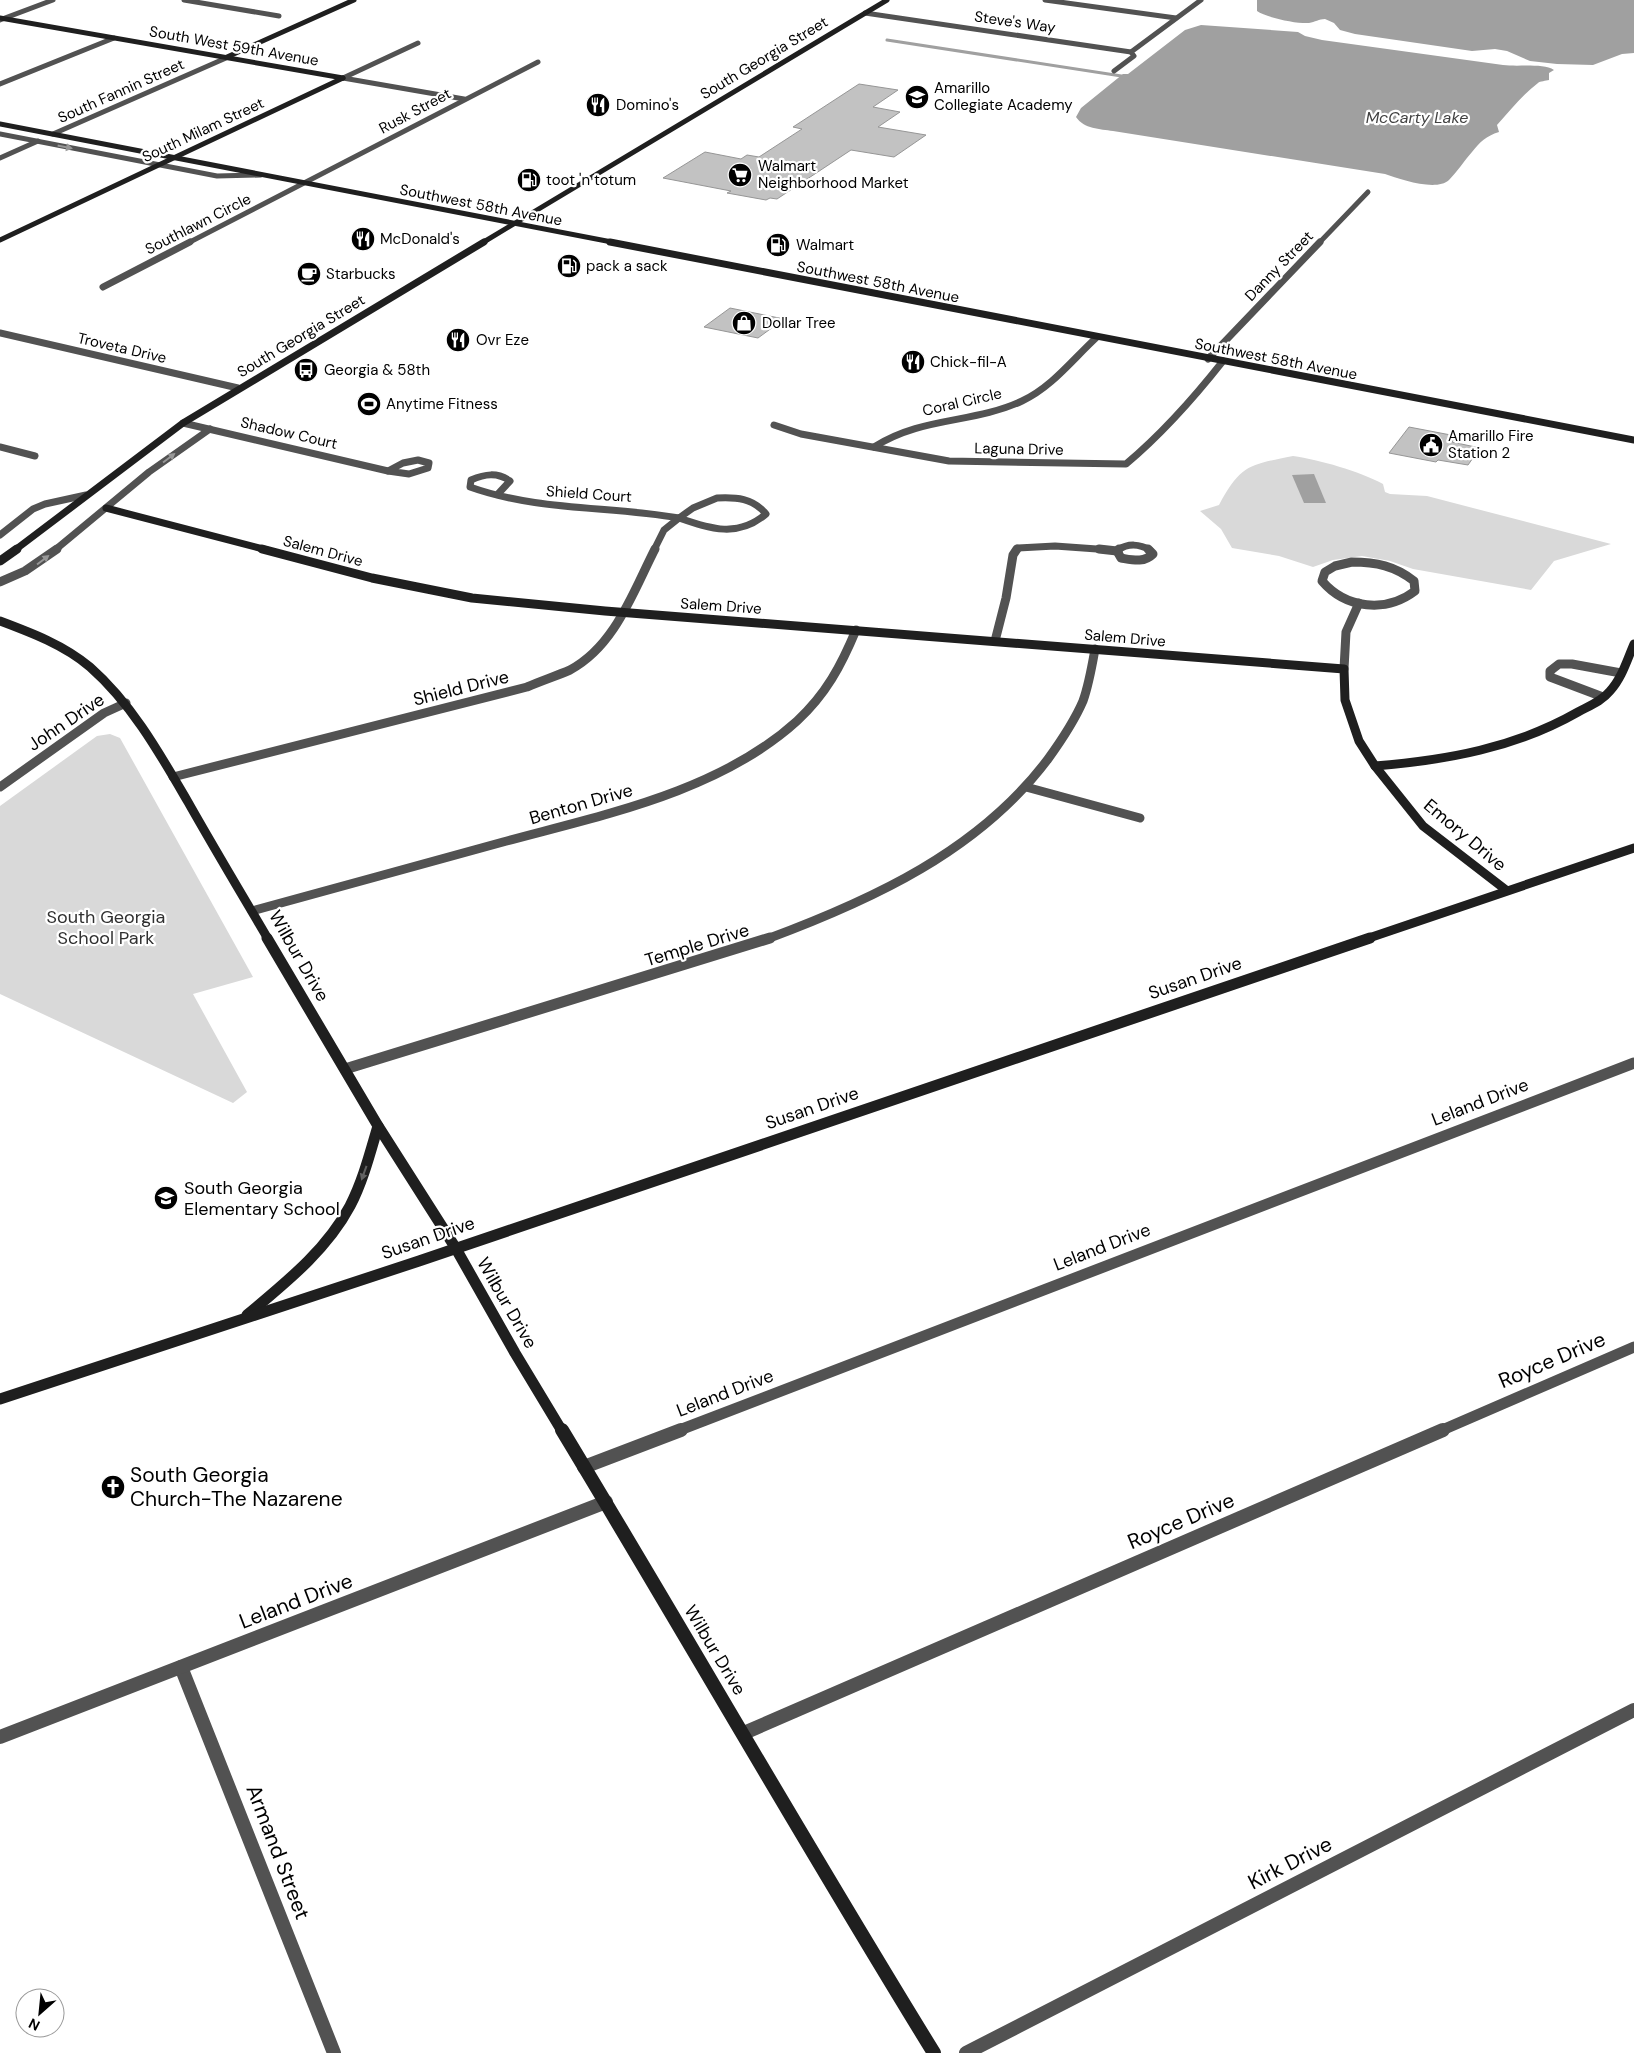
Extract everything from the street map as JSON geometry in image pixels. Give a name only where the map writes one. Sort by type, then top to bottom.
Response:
[{"type":"street","points":[[1,19],[53,0]]},
{"type":"street","points":[[184,0],[279,16]]},
{"type":"street","points":[[226,58],[354,0]]},
{"type":"street","name":"South Georgia Street","points":[[0,561],[53,523],[86,495],[183,423],[238,388],[514,225],[887,0]]},
{"type":"street","points":[[1045,0],[1176,18]]},
{"type":"street","points":[[1114,71],[1134,56],[1131,52],[1200,0]]},
{"type":"street","name":"Steve's Way","points":[[865,13],[1131,52]]},
{"type":"street","name":"South West 59th Avenue","points":[[1,19],[464,99]]},
{"type":"street","points":[[0,84],[114,38]]},
{"type":"street","name":"South Milam Street","points":[[0,240],[418,42]]},
{"type":"street","name":"South Fannin Street","points":[[53,134],[226,58]]},
{"type":"street","name":"Rusk Street","points":[[304,183],[538,62]]},
{"type":"street","name":"Southwest 58th Avenue","points":[[0,124],[514,225],[1634,440]]},
{"type":"street","points":[[0,134],[218,176],[261,175]]},
{"type":"street","points":[[0,158],[38,141]]},
{"type":"street","name":"Southlawn Circle","points":[[103,287],[304,183]]},
{"type":"street","name":"Danny Street","points":[[1208,358],[1368,192]]},
{"type":"street","name":"Troveta Drive","points":[[0,333],[238,388]]},
{"type":"street","name":"Coral Circle","points":[[874,447],[898,432],[990,412],[1022,401],[1057,376],[1097,337]]},
{"type":"street","name":"Laguna Drive","points":[[774,425],[801,434],[949,461],[1126,464],[1157,438],[1190,403],[1223,361]]},
{"type":"street","name":"Shadow Court","points":[[183,423],[388,471],[408,475],[428,468],[430,463],[422,460],[412,460],[398,464],[388,471]]},
{"type":"street","points":[[0,582],[29,570],[168,458],[210,429]]},
{"type":"street","points":[[0,447],[35,456]]},
{"type":"street","name":"Shield Court","points":[[497,495],[510,481],[506,477],[493,474],[481,475],[471,480],[470,487],[497,495],[528,503],[650,512],[679,518],[717,530],[742,529],[758,522],[766,514],[760,505],[749,500],[717,498],[693,508],[679,518]]},
{"type":"street","points":[[0,535],[33,509],[45,504],[86,495]]},
{"type":"street","name":"Salem Drive","points":[[106,508],[372,578],[424,589],[506,602],[1344,669]]},
{"type":"street","name":"Shield Drive","points":[[173,777],[527,688],[571,668],[590,655],[606,640],[623,612],[664,530],[679,518]]},
{"type":"street","points":[[996,641],[1014,555],[1018,548],[1037,545],[1117,551]]},
{"type":"street","points":[[1352,562],[1371,562],[1390,566],[1405,573],[1414,582],[1415,591],[1407,598],[1394,603],[1377,605],[1359,603],[1341,598],[1328,590],[1322,581],[1325,572],[1335,566],[1352,562]]},
{"type":"street","points":[[1344,669],[1346,632],[1359,603]]},
{"type":"street","name":"Wilbur Drive","points":[[0,622],[37,635],[64,649],[90,667],[126,703],[173,777],[378,1126],[455,1247],[515,1353],[744,1733],[833,1889],[934,2053]]},
{"type":"street","name":"Benton Drive","points":[[252,911],[636,806],[687,788],[736,763],[765,745],[795,722],[822,696],[839,672],[856,630]]},
{"type":"street","points":[[1375,766],[1432,761],[1479,753],[1529,737],[1567,720],[1613,689],[1634,644]]},
{"type":"street","name":"Temple Drive","points":[[345,1069],[750,946],[859,903],[922,869],[995,816],[1026,787],[1049,759],[1073,721],[1086,693],[1095,649]]},
{"type":"street","points":[[1603,697],[1558,682],[1550,677],[1550,671],[1559,664],[1572,664],[1621,673]]},
{"type":"street","name":"Emory Drive","points":[[1344,669],[1345,700],[1359,741],[1375,766],[1423,826],[1506,890]]},
{"type":"street","name":"John Drive","points":[[0,787],[104,713],[126,703]]},
{"type":"street","points":[[1026,787],[1140,818]]},
{"type":"street","name":"Susan Drive","points":[[0,1399],[243,1319],[1634,848]]},
{"type":"street","name":"Leland Drive","points":[[584,1467],[1634,1063]]},
{"type":"street","points":[[243,1319],[288,1281],[330,1237],[350,1207],[365,1171],[378,1126]]},
{"type":"street","name":"Royce Drive","points":[[744,1733],[1634,1347]]},
{"type":"street","name":"Leland Drive","points":[[0,1737],[606,1502]]},
{"type":"street","name":"Armand Street","points":[[181,1667],[334,2053]]},
{"type":"street","name":"Kirk Drive","points":[[966,2053],[1634,1710]]},
{"type":"green space","points":[[1293,456],[1351,470],[1383,484],[1385,492],[1390,494],[1427,496],[1611,544],[1554,561],[1531,590],[1413,569],[1390,561],[1362,556],[1333,560],[1313,567],[1279,556],[1232,548],[1221,529],[1200,511],[1219,505],[1234,481],[1248,468]]},
{"type":"green space","name":"South Georgia School Park","points":[[110,734],[120,738],[253,977],[193,994],[247,1092],[233,1103],[0,994],[0,806],[97,736]]},
{"type":"water","points":[[1257,0],[1634,0],[1634,53],[1622,54],[1593,65],[1530,61],[1507,51],[1495,49],[1472,51],[1355,34],[1340,30],[1334,23],[1325,19],[1309,23],[1283,20],[1257,11]]},
{"type":"water","name":"McCarty Lake","points":[[1201,25],[1298,32],[1305,36],[1322,40],[1503,65],[1537,66],[1554,70],[1549,73],[1549,80],[1539,82],[1532,88],[1497,125],[1499,132],[1490,135],[1481,142],[1449,180],[1436,185],[1427,185],[1385,174],[1098,129],[1079,121],[1076,117],[1081,108],[1123,74],[1128,74],[1185,30]]},
{"type":"water","points":[[1314,474],[1326,503],[1304,503],[1292,475]]},
{"type":"building","points":[[859,84],[898,90],[873,107],[900,112],[878,127],[926,135],[894,157],[851,150],[777,199],[770,198],[766,200],[727,193],[731,191],[663,178],[705,152],[741,159],[747,155],[759,157],[802,129],[793,127]]},
{"type":"building","name":"Dollar Tree","points":[[730,308],[784,319],[758,338],[704,327]]},
{"type":"building","name":"Amarillo Fire Station 2","points":[[1409,427],[1456,436],[1452,442],[1480,448],[1468,465],[1438,460],[1436,462],[1389,453]]},
{"type":"waterway","points":[[887,40],[1128,77]]},
{"type":"place","name":"Amarillo Collegiate Academy","points":[[917,97]]},
{"type":"place","name":"Domino's","points":[[598,105]]},
{"type":"place","name":"Walmart Neighborhood Market","points":[[740,175]]},
{"type":"place","name":"toot 'n totum","points":[[529,180]]},
{"type":"place","name":"McDonald's","points":[[363,239]]},
{"type":"place","name":"Walmart","points":[[778,245]]},
{"type":"place","name":"pack a sack","points":[[569,266]]},
{"type":"place","name":"Starbucks","points":[[309,274]]},
{"type":"place","name":"Dollar Tree","points":[[744,323]]},
{"type":"place","name":"Ovr Eze","points":[[458,340]]},
{"type":"place","name":"Chick-fil-A","points":[[913,362]]},
{"type":"place","name":"Georgia & 58th","points":[[306,370]]},
{"type":"place","name":"Anytime Fitness","points":[[369,404]]},
{"type":"place","name":"Amarillo Fire Station 2","points":[[1431,445]]},
{"type":"place","name":"South Georgia Elementary School","points":[[166,1198]]},
{"type":"place","name":"South Georgia Church-The Nazarene","points":[[113,1487]]}]
